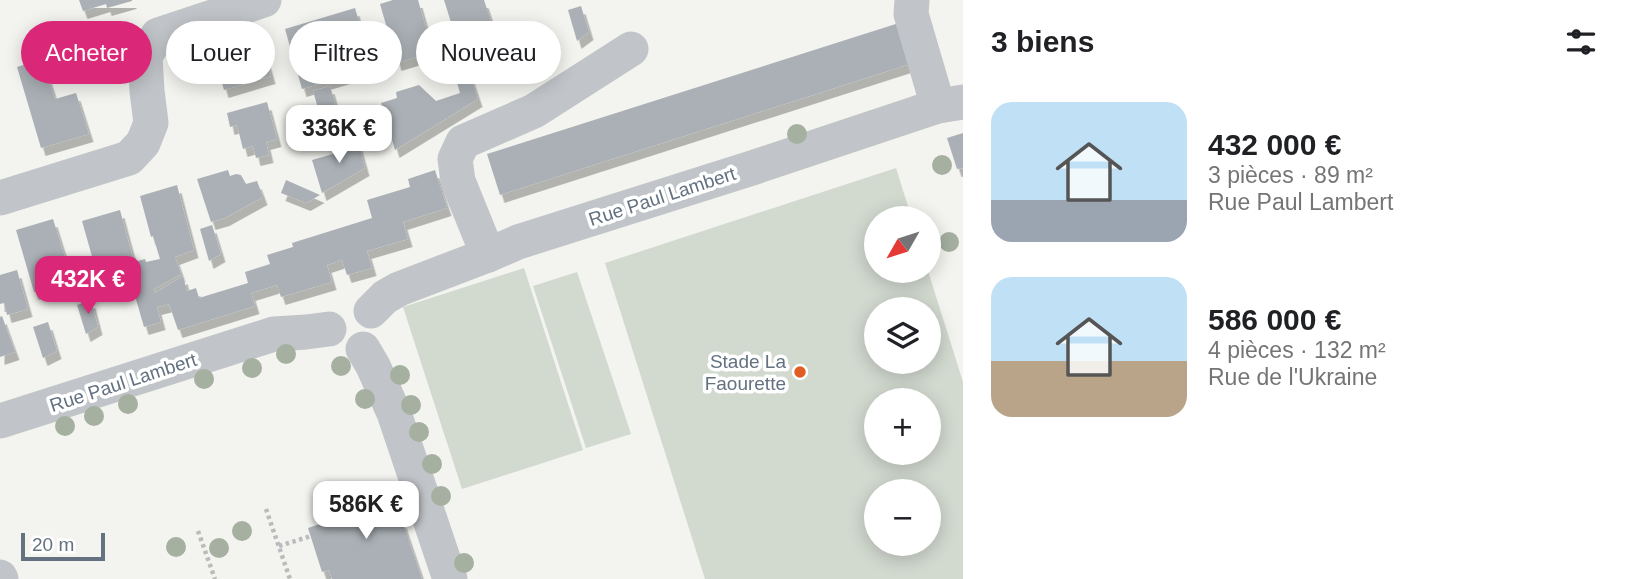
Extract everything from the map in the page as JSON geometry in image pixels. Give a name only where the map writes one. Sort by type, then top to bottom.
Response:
[{"type":"street","points":[[0,198],[129,158],[144,143],[151,123],[145,56],[158,34],[264,0]]},
{"type":"street","points":[[912,0],[911,14],[951,104]]},
{"type":"street","points":[[488,255],[458,181],[456,159],[463,142],[534,111],[631,49]]},
{"type":"street","name":"Rue Paul Lambert","points":[[370,311],[399,289],[518,242],[951,104]]},
{"type":"street","points":[[353,303],[363,305],[370,311],[376,321],[376,332],[372,342],[363,349],[347,351],[331,338],[330,319],[335,311],[353,303]]},
{"type":"street","name":"Rue Paul Lambert","points":[[0,421],[274,334],[329,328]]},
{"type":"street","points":[[363,349],[394,413],[450,579]]},
{"type":"path","points":[[267,509],[290,579]]},
{"type":"path","points":[[198,531],[215,579]]},
{"type":"path","points":[[279,546],[311,536]]},
{"type":"shaded area","name":"Stade La Faourette","points":[[896,168],[908,206],[864,206],[864,284],[932,284],[936,297],[864,297],[864,374],[941,374],[941,312],[963,382],[963,579],[705,579],[605,263]]},
{"type":"shaded area","points":[[524,268],[583,450],[462,489],[403,307]]},
{"type":"shaded area","points":[[577,272],[631,434],[586,448],[533,286]]},
{"type":"building","points":[[79,0],[132,1],[107,8],[106,4],[83,11]]},
{"type":"building","points":[[393,0],[418,0],[424,21],[416,21],[416,57],[402,61],[402,21],[385,21],[380,4]]},
{"type":"building","points":[[444,0],[484,0],[491,21],[451,21]]},
{"type":"building","points":[[581,6],[589,32],[577,41],[568,10]]},
{"type":"building","points":[[355,8],[359,21],[312,21]]},
{"type":"building","points":[[902,22],[916,62],[500,195],[487,154]]},
{"type":"building","points":[[289,28],[289,43],[285,29]]},
{"type":"building","points":[[22,84],[50,84],[55,99],[76,93],[89,134],[41,148]]},
{"type":"building","points":[[222,84],[244,84],[224,90]]},
{"type":"building","points":[[301,84],[319,84],[302,89]]},
{"type":"building","points":[[457,84],[473,84],[478,99],[395,150],[381,103],[397,98],[396,92],[419,85],[436,101],[460,93]]},
{"type":"building","points":[[330,86],[341,124],[324,129],[313,91]]},
{"type":"building","points":[[267,102],[277,139],[266,142],[269,155],[256,158],[253,146],[243,149],[237,125],[230,127],[227,113]]},
{"type":"building","points":[[355,132],[365,168],[322,193],[312,160],[350,149],[350,133]]},
{"type":"building","points":[[963,133],[963,168],[957,169],[947,138]]},
{"type":"building","points":[[228,170],[230,176],[241,175],[246,184],[257,181],[263,197],[225,218],[211,222],[197,179]]},
{"type":"building","points":[[435,170],[447,208],[403,222],[408,239],[367,251],[372,268],[347,275],[342,260],[327,265],[332,282],[281,297],[277,285],[251,293],[255,306],[178,330],[169,304],[157,307],[161,322],[144,327],[126,265],[97,274],[82,221],[120,210],[134,262],[160,259],[140,196],[177,185],[194,250],[175,257],[181,274],[154,289],[155,293],[183,276],[187,291],[196,288],[199,298],[248,283],[245,272],[270,264],[267,255],[293,247],[292,243],[372,218],[367,200],[410,187],[408,179]]},
{"type":"building","points":[[286,180],[320,195],[306,203],[281,193]]},
{"type":"building","points":[[53,219],[72,280],[34,292],[16,230]]},
{"type":"building","points":[[212,225],[221,254],[209,261],[200,229]]},
{"type":"building","points":[[17,270],[28,309],[7,315],[4,303],[0,304],[0,275]]},
{"type":"building","points":[[91,300],[98,327],[86,334],[77,305]]},
{"type":"building","points":[[2,316],[15,352],[0,357],[0,317]]},
{"type":"building","points":[[48,322],[57,351],[43,358],[33,327]]},
{"type":"building","points":[[385,484],[397,522],[402,520],[422,579],[332,579],[329,570],[322,572],[308,528],[347,515],[342,498]]},
{"type":"place","name":"Stade La Faourette","points":[[800,372]]}]
